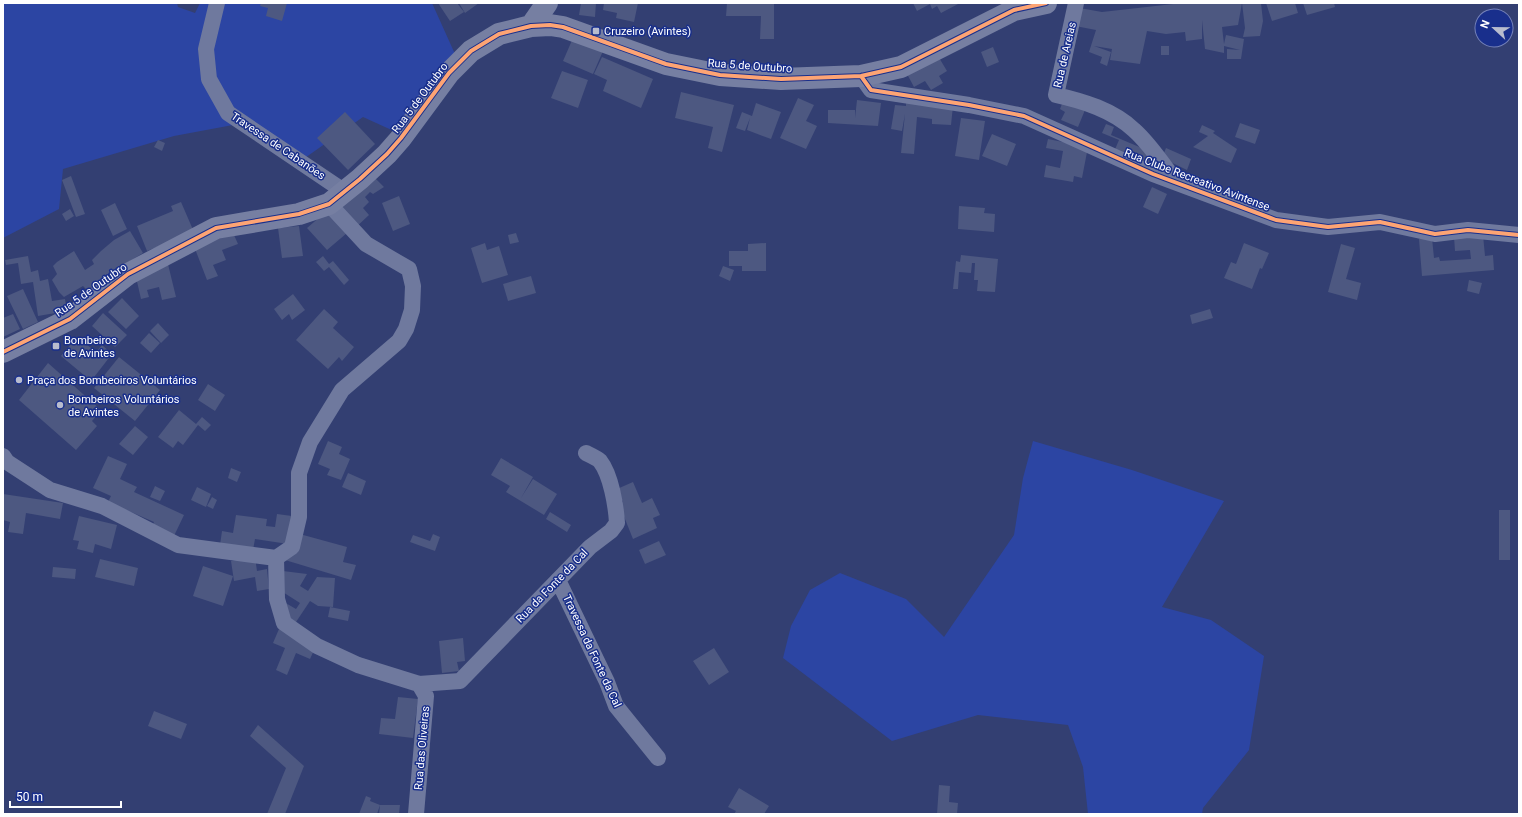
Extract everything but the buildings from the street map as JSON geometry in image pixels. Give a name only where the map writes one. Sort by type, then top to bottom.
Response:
[{"type":"street","name":"Travessa de Cabanões","points":[[217,3],[206,49],[209,80],[228,113],[337,198],[366,244],[409,269],[413,286],[412,310],[406,329],[399,341],[342,390],[310,442],[299,473],[299,517],[292,547],[276,558]]},
{"type":"street","points":[[540,25],[547,3]]},
{"type":"street","points":[[540,25],[552,3]]},
{"type":"street","name":"Rua 5 de Outubro","points":[[3,352],[70,319],[128,274],[216,228],[299,214],[337,198],[387,154],[448,73],[471,51],[499,34],[540,25],[563,27],[666,64],[720,75],[781,79],[862,76],[901,67],[1014,10],[1046,3]]},
{"type":"street","name":"Rua de Areias","points":[[1076,3],[1056,95],[1074,99],[1109,112],[1134,130],[1177,183]]},
{"type":"street","name":"Rua Clube Recreativo Avintense","points":[[862,76],[871,90],[969,105],[1024,116],[1084,144],[1177,183],[1276,220],[1328,227],[1380,222],[1435,234],[1468,230],[1519,235]]},
{"type":"street","name":"Rua da Fonte da Cal","points":[[420,684],[460,681],[590,547],[611,531],[617,523],[616,502],[605,472],[599,461],[586,453]]},
{"type":"street","points":[[3,456],[7,462],[50,490],[102,506],[178,545],[276,558],[277,599],[284,623],[316,646],[358,665],[420,684]]},
{"type":"street","name":"Travessa da Fonte da Cal","points":[[558,580],[607,682],[616,706],[658,758]]},
{"type":"street","name":"Rua das Oliveiras","points":[[416,814],[426,696],[420,684]]},
{"type":"shaded area","points":[[3,3],[177,3],[178,7],[195,13],[200,3],[432,3],[455,54],[396,132],[363,117],[302,160],[233,125],[174,136],[63,169],[59,209],[3,238]]},
{"type":"shaded area","points":[[1033,441],[1132,470],[1224,501],[1162,607],[1211,620],[1264,656],[1249,750],[1203,808],[1202,814],[1088,814],[1083,767],[1068,725],[978,715],[892,741],[783,658],[791,626],[810,590],[840,573],[906,599],[944,637],[1014,535],[1023,478]]},
{"type":"cycle path","points":[[3,352],[70,319],[128,274],[216,228],[299,214],[329,204],[360,179],[387,154],[401,138],[449,73],[471,51],[499,34],[531,26],[550,25],[563,27],[666,64],[720,75],[781,79],[861,76],[901,67],[1014,10],[1046,3]]},
{"type":"cycle path","points":[[861,76],[871,90],[969,105],[1024,116],[1153,174],[1276,220],[1328,227],[1380,222],[1435,234],[1468,230],[1519,235]]},
{"type":"place","name":"Cruzeiro (Avintes)","points":[[596,31]]},
{"type":"place","name":"Bombeiros de Avintes","points":[[56,346]]},
{"type":"place","name":"Praça dos Bombeoiros Voluntários","points":[[19,380]]},
{"type":"place","name":"Bombeiros Voluntários de Avintes","points":[[60,405]]}]
